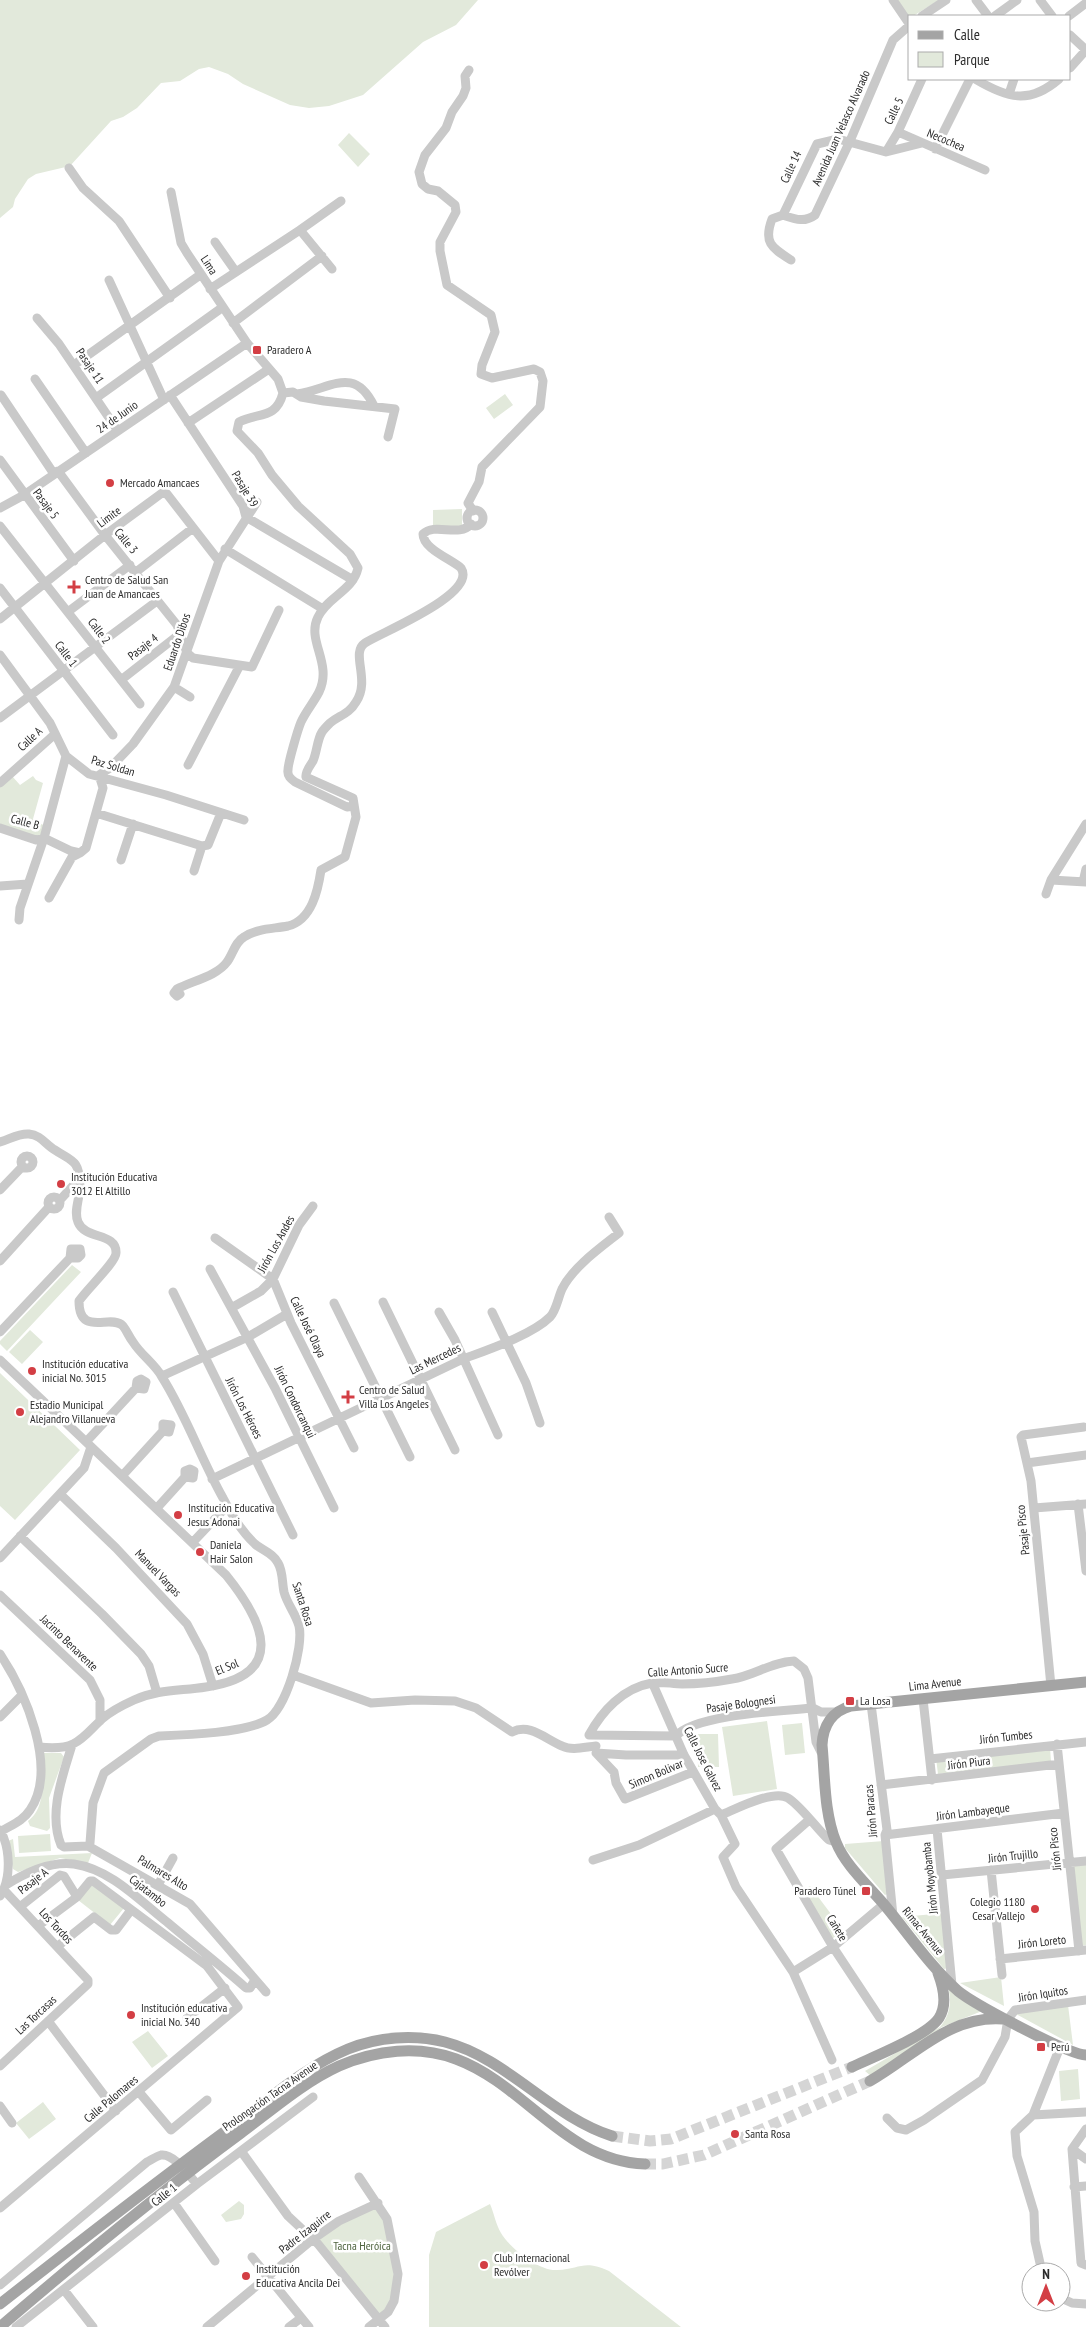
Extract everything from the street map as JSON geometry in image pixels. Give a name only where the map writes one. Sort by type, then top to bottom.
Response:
[{"type":"main road","name":"Lima Avenue","points":[[837,1712],[851,1706],[1086,1682]]},
{"type":"main road","points":[[823,1756],[822,1736],[827,1724],[837,1712]]},
{"type":"main road","name":"Rimac Avenue","points":[[823,1756],[831,1824],[836,1842],[848,1862],[938,1971],[970,1999],[1060,2047],[1076,2054],[1086,2055]]},
{"type":"main road","points":[[852,2068],[920,2034],[939,2018],[943,2008],[944,1992],[938,1971]]},
{"type":"main road","points":[[870,2081],[958,2025],[979,2019],[1008,2019]]},
{"type":"main road","name":"Prolongación Tacna Avenue","points":[[190,2164],[328,2058],[361,2044],[404,2038],[442,2041],[474,2052],[570,2117],[586,2126],[612,2136]]},
{"type":"main road","name":"Prolongación Tacna Avenue","points":[[0,2304],[176,2174],[299,2090],[338,2066],[372,2054],[417,2051],[455,2059],[477,2069],[584,2148],[621,2163],[645,2164]]},
{"type":"main road","name":"Prolongación Tacna Avenue","points":[[0,2327],[176,2174]]},
{"type":"street","points":[[892,0],[908,22]]},
{"type":"street","points":[[928,15],[946,0]]},
{"type":"street","points":[[976,0],[987,15]]},
{"type":"street","points":[[996,15],[1017,0]]},
{"type":"street","points":[[1040,0],[1051,15]]},
{"type":"street","points":[[1070,15],[1086,3]]},
{"type":"street","name":"Avenida Juan Velasco Alvarado","points":[[782,215],[808,220],[815,215],[850,141],[892,40],[908,27]]},
{"type":"street","points":[[1071,36],[1086,50],[1071,67]]},
{"type":"street","points":[[177,989],[213,972],[227,963],[240,940],[245,936],[258,930],[290,926],[300,920],[313,902],[321,870],[344,857],[356,817],[353,806],[355,802],[353,798],[305,776],[313,760],[322,732],[330,723],[346,715],[359,699],[363,689],[358,654],[360,647],[383,632],[437,605],[452,594],[462,580],[464,572],[461,568],[432,548],[424,540],[423,534],[430,531],[465,529],[471,524],[468,516],[472,511],[468,504],[479,482],[482,467],[539,409],[544,386],[542,376],[534,369],[492,378],[481,374],[482,365],[494,338],[495,332],[491,315],[446,285],[440,242],[456,212],[455,205],[446,200],[438,191],[428,189],[422,184],[419,176],[425,155],[446,128],[452,112],[463,96],[466,88],[465,76],[469,70]]},
{"type":"street","name":"Calle 5","points":[[886,152],[898,132],[922,80]]},
{"type":"street","points":[[935,149],[970,80]]},
{"type":"street","points":[[977,80],[999,92],[1023,97],[1039,94],[1058,80]]},
{"type":"street","points":[[1009,94],[1014,80]]},
{"type":"street","name":"Necochea","points":[[898,132],[985,170]]},
{"type":"street","name":"Calle 14","points":[[791,260],[773,249],[768,237],[772,219],[782,215],[814,147],[821,141],[850,141],[886,152]]},
{"type":"street","points":[[886,152],[922,143]]},
{"type":"street","points":[[69,168],[83,188],[119,221],[170,298]]},
{"type":"street","name":"Lima","points":[[171,192],[182,243],[200,275],[247,344],[278,379]]},
{"type":"street","points":[[210,289],[341,201]]},
{"type":"street","points":[[300,230],[332,269]]},
{"type":"street","points":[[216,242],[236,272]]},
{"type":"street","points":[[233,323],[322,256]]},
{"type":"street","points":[[74,365],[200,275]]},
{"type":"street","name":"Pasaje 39","points":[[109,280],[146,363],[167,398],[188,423],[243,506],[246,517],[353,580]]},
{"type":"street","points":[[96,398],[223,307]]},
{"type":"street","name":"Pasaje 11","points":[[37,318],[74,365],[118,431]]},
{"type":"street","name":"24 de Junio","points":[[0,508],[24,495],[247,344]]},
{"type":"street","points":[[188,423],[269,369]]},
{"type":"street","points":[[35,379],[86,453]]},
{"type":"street","points":[[278,379],[283,393],[277,408],[270,413],[238,422],[237,431],[258,453],[272,475],[298,506],[356,561],[358,568],[353,580],[323,609],[317,619],[315,633],[323,662],[323,680],[302,720],[288,768],[288,774],[295,782],[347,806],[353,806]]},
{"type":"street","points":[[278,379],[287,383],[301,398],[395,409],[388,437]]},
{"type":"street","points":[[283,393],[295,393],[345,381],[362,387],[370,396],[374,406]]},
{"type":"street","name":"Calle 3","points":[[1,395],[56,473],[177,624],[187,653]]},
{"type":"street","name":"Pasaje 5","points":[[0,460],[74,561]]},
{"type":"street","name":"Limite","points":[[0,618],[47,583],[105,535],[165,493],[219,561]]},
{"type":"street","name":"Eduardo Dibos","points":[[100,776],[133,744],[174,687],[219,561],[257,502]]},
{"type":"street","name":"Calle 2","points":[[0,526],[47,583],[140,704]]},
{"type":"street","points":[[68,611],[193,528]]},
{"type":"street","points":[[225,549],[323,609]]},
{"type":"street","name":"Calle 1","points":[[0,588],[113,734]]},
{"type":"street","points":[[0,718],[31,697],[157,601]]},
{"type":"street","points":[[187,653],[193,658],[239,666],[255,665],[279,610]]},
{"type":"street","name":"Pasaje 4","points":[[121,680],[181,634]]},
{"type":"street","name":"Paz Soldan","points":[[0,655],[50,723],[66,756],[89,774],[244,820]]},
{"type":"street","points":[[188,766],[239,666]]},
{"type":"street","points":[[174,687],[190,697]]},
{"type":"street","name":"Calle A","points":[[0,783],[55,734]]},
{"type":"street","points":[[19,920],[20,908],[44,838],[66,756]]},
{"type":"street","points":[[49,898],[72,857],[86,848],[103,788],[100,776]]},
{"type":"street","points":[[96,813],[202,846],[208,845],[221,813]]},
{"type":"street","points":[[121,860],[133,824]]},
{"type":"street","points":[[1046,894],[1051,880],[1086,824]]},
{"type":"street","name":"Calle B","points":[[0,828],[36,840],[44,838],[80,853]]},
{"type":"street","points":[[194,871],[202,846]]},
{"type":"street","points":[[1051,880],[1084,882],[1086,869]]},
{"type":"street","points":[[0,886],[28,884]]},
{"type":"street","points":[[0,1142],[23,1134],[35,1135],[55,1151],[68,1156],[78,1170],[80,1178],[60,1200],[55,1197],[50,1199],[49,1207],[0,1261]]},
{"type":"street","points":[[0,1190],[22,1166]]},
{"type":"street","name":"Santa Rosa","points":[[80,1178],[76,1216],[78,1224],[84,1232],[104,1237],[114,1244],[116,1256],[79,1301],[80,1313],[86,1320],[94,1324],[118,1323],[162,1376],[227,1506],[243,1531],[262,1550],[273,1556],[280,1566],[284,1594],[299,1625],[301,1642],[293,1675],[275,1712],[264,1721],[218,1731],[159,1736],[151,1739],[108,1768],[97,1789],[90,1843],[88,1846]]},
{"type":"street","name":"Jirón Los Andes","points":[[233,1307],[261,1291],[273,1278],[299,1225],[314,1206]]},
{"type":"street","name":"Las Mercedes","points":[[212,1479],[464,1359],[506,1342],[551,1316],[563,1288],[588,1258],[619,1233],[609,1217]]},
{"type":"street","points":[[215,1238],[273,1278]]},
{"type":"street","points":[[0,1332],[70,1258]]},
{"type":"street","name":"Jirón Condorcanqui","points":[[210,1269],[233,1307],[334,1508]]},
{"type":"street","name":"Calle José Olaya","points":[[273,1278],[287,1314],[354,1448]]},
{"type":"street","name":"Jirón Los Héroes","points":[[173,1292],[204,1358],[294,1535]]},
{"type":"street","points":[[383,1302],[455,1450]]},
{"type":"street","points":[[334,1303],[410,1457]]},
{"type":"street","points":[[440,1312],[464,1359],[498,1435]]},
{"type":"street","points":[[492,1312],[526,1383],[540,1422]]},
{"type":"street","points":[[162,1376],[204,1358],[287,1314]]},
{"type":"street","name":"El Sol","points":[[0,1360],[193,1542],[236,1587],[249,1607],[260,1633],[262,1646],[256,1665],[242,1676],[213,1686],[157,1693],[130,1702],[100,1721],[72,1745]]},
{"type":"street","points":[[0,1558],[84,1468],[89,1444],[136,1388]]},
{"type":"street","name":"Pasaje Pisco","points":[[1051,1686],[1034,1508],[1022,1436],[1084,1427]]},
{"type":"street","points":[[122,1476],[163,1431]]},
{"type":"street","points":[[1027,1463],[1086,1456]]},
{"type":"street","points":[[157,1508],[185,1477]]},
{"type":"street","name":"Manuel Vargas","points":[[60,1494],[116,1548],[187,1624],[204,1654],[213,1686]]},
{"type":"street","points":[[1034,1508],[1082,1504],[1086,1571]]},
{"type":"street","points":[[193,1542],[227,1506]]},
{"type":"street","points":[[20,1536],[141,1654],[148,1666],[157,1693]]},
{"type":"street","name":"Jacinto Benavente","points":[[0,1595],[90,1680],[100,1700],[100,1721]]},
{"type":"street","points":[[0,1654],[32,1716],[39,1747],[39,1776],[34,1803],[20,1820],[0,1831],[8,1859],[3,1890]]},
{"type":"street","name":"Calle Antonio Sucre","points":[[589,1735],[596,1722],[617,1699],[634,1688],[652,1682],[681,1684],[732,1680],[771,1665],[788,1661],[798,1662],[804,1669],[808,1678],[813,1708]]},
{"type":"street","points":[[293,1675],[371,1703],[415,1700],[455,1701],[476,1708],[512,1732],[518,1728],[528,1730],[562,1746],[626,1755],[684,1755]]},
{"type":"street","name":"Calle Jose Galvez","points":[[652,1682],[684,1755],[735,1844],[723,1857],[736,1887],[793,1972]]},
{"type":"street","points":[[0,1717],[22,1695]]},
{"type":"street","points":[[923,1699],[932,1780]]},
{"type":"street","name":"Jirón Paracas","points":[[871,1704],[887,1830],[885,1835],[894,1916]]},
{"type":"street","points":[[813,1708],[816,1742],[823,1756]]},
{"type":"street","name":"Pasaje Bolognesi","points":[[676,1736],[681,1731],[702,1722],[813,1708],[821,1712],[837,1712]]},
{"type":"street","points":[[596,1750],[589,1735],[676,1736]]},
{"type":"street","name":"Jirón Tumbes","points":[[930,1759],[1086,1742]]},
{"type":"street","name":"Jirón Pisco","points":[[1057,1744],[1069,1863],[1083,1951]]},
{"type":"street","points":[[39,1747],[56,1748],[72,1745],[59,1793],[59,1842],[64,1847],[88,1846]]},
{"type":"street","name":"Simon Bolivar","points":[[596,1750],[614,1772],[616,1783],[625,1799],[693,1772]]},
{"type":"street","name":"Jirón Piura","points":[[882,1785],[1059,1764]]},
{"type":"street","points":[[593,1860],[639,1845],[718,1812],[778,1795],[788,1798],[829,1840],[836,1842]]},
{"type":"street","name":"Jirón Lambayeque","points":[[885,1835],[1064,1813]]},
{"type":"street","name":"Cañete","points":[[809,1820],[776,1849],[833,1947],[880,2018]]},
{"type":"street","points":[[818,1829],[825,1828],[831,1824]]},
{"type":"street","name":"Jirón Moyobamba","points":[[937,1829],[952,1985]]},
{"type":"street","name":"Palmares Alto","points":[[88,1846],[190,1904],[266,1992]]},
{"type":"street","points":[[158,1885],[173,1858]]},
{"type":"street","name":"Jirón Trujillo","points":[[942,1875],[1086,1861]]},
{"type":"street","name":"Cajatambo","points":[[3,1890],[18,1877],[56,1864],[75,1864],[96,1870],[126,1889],[246,1988],[250,1988],[254,1980]]},
{"type":"street","points":[[990,1870],[1002,1976]]},
{"type":"street","name":"Pasaje A","points":[[21,1906],[60,1875],[64,1876],[77,1897]]},
{"type":"street","points":[[38,1926],[77,1897],[91,1880],[207,1966],[225,1988],[186,2018]]},
{"type":"street","name":"Los Tordos","points":[[3,1890],[21,1906],[88,1980]]},
{"type":"street","points":[[832,2060],[793,1972],[833,1947],[884,1904]]},
{"type":"street","points":[[58,1946],[94,1917],[111,1930],[116,1930],[131,1910]]},
{"type":"street","name":"Jirón Loreto","points":[[1000,1959],[1083,1951]]},
{"type":"street","name":"Las Torcasas","points":[[0,2066],[88,1984],[88,1980]]},
{"type":"street","name":"Calle Palomares","points":[[0,2208],[238,2009],[238,2005],[225,1988]]},
{"type":"street","name":"Jirón Iquitos","points":[[1008,2019],[1015,2010],[1086,2000]]},
{"type":"street","points":[[887,2118],[896,2128],[906,2130],[924,2120],[982,2080],[1005,2038],[1008,2019]]},
{"type":"street","points":[[48,2021],[116,2111]]},
{"type":"street","points":[[1040,2262],[1035,2241],[1034,2212],[1015,2140],[1018,2127],[1033,2115],[1060,2047]]},
{"type":"street","points":[[1086,2055],[1086,2062]]},
{"type":"street","points":[[139,2092],[170,2130],[207,2100]]},
{"type":"street","points":[[197,2184],[313,2097]]},
{"type":"street","points":[[0,2106],[12,2124]]},
{"type":"street","points":[[1033,2115],[1086,2112]]},
{"type":"street","points":[[1083,2264],[1074,2187],[1072,2149],[1086,2129]]},
{"type":"street","points":[[1072,2149],[1086,2159]]},
{"type":"street","points":[[241,2151],[288,2216],[313,2239],[385,2327]]},
{"type":"street","name":"Calle 1","points":[[0,2285],[147,2162],[161,2155],[170,2156],[197,2184],[15,2327]]},
{"type":"street","points":[[360,2177],[387,2220],[398,2274],[394,2301],[388,2312],[368,2327]]},
{"type":"street","points":[[1074,2187],[1086,2186]]},
{"type":"street","points":[[174,2203],[216,2261]]},
{"type":"street","name":"Padre Izaguirre","points":[[207,2327],[313,2239],[340,2221],[378,2204]]},
{"type":"street","points":[[252,2257],[309,2327]]},
{"type":"street","points":[[64,2290],[93,2327]]},
{"type":"street","points":[[1071,2303],[1086,2304]]},
{"type":"street","points":[[15,2327],[16,2314]]},
{"type":"street","points":[[289,2327],[301,2318]]},
{"type":"green space","points":[[0,0],[478,0],[456,25],[423,42],[363,95],[329,106],[309,108],[290,105],[243,84],[228,74],[209,67],[199,69],[180,81],[161,83],[137,108],[123,117],[111,121],[70,166],[36,174],[28,179],[15,199],[13,207],[0,218]]},
{"type":"green space","points":[[896,0],[939,0],[915,15],[908,15]]},
{"type":"green space","points":[[349,133],[370,154],[358,167],[338,145]]},
{"type":"green space","points":[[505,394],[513,405],[494,419],[486,408]]},
{"type":"green space","points":[[462,509],[462,526],[433,527],[433,510]]},
{"type":"green space","points":[[12,776],[20,785],[33,776],[36,780],[43,783],[33,819],[45,826],[42,835],[38,837],[0,826],[0,785]]},
{"type":"green space","points":[[72,1265],[81,1272],[7,1351],[0,1344],[0,1341]]},
{"type":"green space","points":[[30,1330],[43,1342],[22,1364],[9,1352]]},
{"type":"green space","name":"Estadio Municipal Alejandro Villanueva","points":[[0,1373],[80,1450],[15,1520],[0,1506]]},
{"type":"green space","points":[[767,1721],[777,1789],[733,1796],[722,1727]]},
{"type":"green space","points":[[802,1723],[805,1753],[785,1755],[782,1725]]},
{"type":"green space","points":[[697,1734],[718,1734],[719,1767],[698,1767]]},
{"type":"green space","points":[[1050,1747],[1051,1762],[938,1774],[936,1758]]},
{"type":"green space","points":[[44,1753],[61,1753],[64,1757],[49,1798],[50,1828],[47,1831],[30,1826],[28,1821],[34,1815],[41,1800],[43,1782],[42,1756]]},
{"type":"green space","points":[[50,1834],[51,1851],[19,1853],[18,1836]]},
{"type":"green space","points":[[13,1839],[15,1857],[92,1853],[88,1863],[60,1858],[18,1872],[13,1869],[8,1841]]},
{"type":"green space","points":[[884,1841],[890,1893],[885,1895],[845,1848],[845,1844]]},
{"type":"green space","points":[[1086,1862],[1086,1945],[1082,1946],[1073,1864]]},
{"type":"green space","points":[[92,1883],[124,1908],[110,1925],[78,1900]]},
{"type":"green space","points":[[810,1886],[843,1930],[832,1939],[803,1890]]},
{"type":"green space","points":[[944,1913],[948,1968],[944,1969],[902,1917]]},
{"type":"green space","points":[[1001,1977],[1004,2006],[960,1983]]},
{"type":"green space","points":[[948,1987],[982,2011],[942,2027],[872,2077],[865,2071],[940,2027],[946,2018],[949,2008]]},
{"type":"green space","points":[[1068,2005],[1073,2045],[1016,2014]]},
{"type":"green space","points":[[148,2031],[168,2056],[152,2068],[132,2042]]},
{"type":"green space","points":[[1078,2069],[1080,2099],[1061,2101],[1059,2071]]},
{"type":"green space","points":[[43,2102],[56,2119],[29,2139],[16,2123]]},
{"type":"green space","points":[[239,2201],[244,2205],[244,2214],[241,2219],[226,2222],[221,2215]]},
{"type":"green space","name":"Club Internacional Revólver","points":[[490,2204],[501,2233],[525,2258],[542,2267],[557,2270],[587,2265],[600,2267],[609,2271],[681,2327],[429,2327],[429,2255],[436,2232]]},
{"type":"green space","name":"Tacna Heróica","points":[[377,2206],[391,2246],[394,2278],[388,2306],[380,2316],[317,2239],[342,2223]]},
{"type":"tunnel","points":[[612,2136],[650,2141],[671,2139],[852,2067]]},
{"type":"tunnel","points":[[645,2164],[663,2164],[704,2155],[870,2081]]},
{"type":"place","name":"Paradero A","points":[[257,350]]},
{"type":"place","name":"Mercado Amancaes","points":[[110,483]]},
{"type":"place","name":"Centro de Salud San Juan de Amancaes","points":[[74,587]]},
{"type":"place","name":"Institución Educativa 3012 El Altillo","points":[[61,1184]]},
{"type":"place","name":"Institución educativa inicial No. 3015","points":[[32,1371]]},
{"type":"place","name":"Centro de Salud Villa Los Angeles","points":[[348,1397]]},
{"type":"place","name":"Estadio Municipal Alejandro Villanueva","points":[[20,1412]]},
{"type":"place","name":"Institución Educativa Jesus Adonai","points":[[178,1515]]},
{"type":"place","name":"Daniela Hair Salon","points":[[200,1552]]},
{"type":"place","name":"La Losa","points":[[850,1701]]},
{"type":"place","name":"Paradero Túnel","points":[[866,1891]]},
{"type":"place","name":"Colegio 1180 Cesar Vallejo","points":[[1035,1909]]},
{"type":"place","name":"Institución educativa inicial No. 340","points":[[131,2015]]},
{"type":"place","name":"Perú","points":[[1041,2047]]},
{"type":"place","name":"Santa Rosa","points":[[735,2134]]},
{"type":"place","name":"Club Internacional Revólver","points":[[484,2265]]},
{"type":"place","name":"Institución Educativa Ancila Dei","points":[[246,2276]]}]
